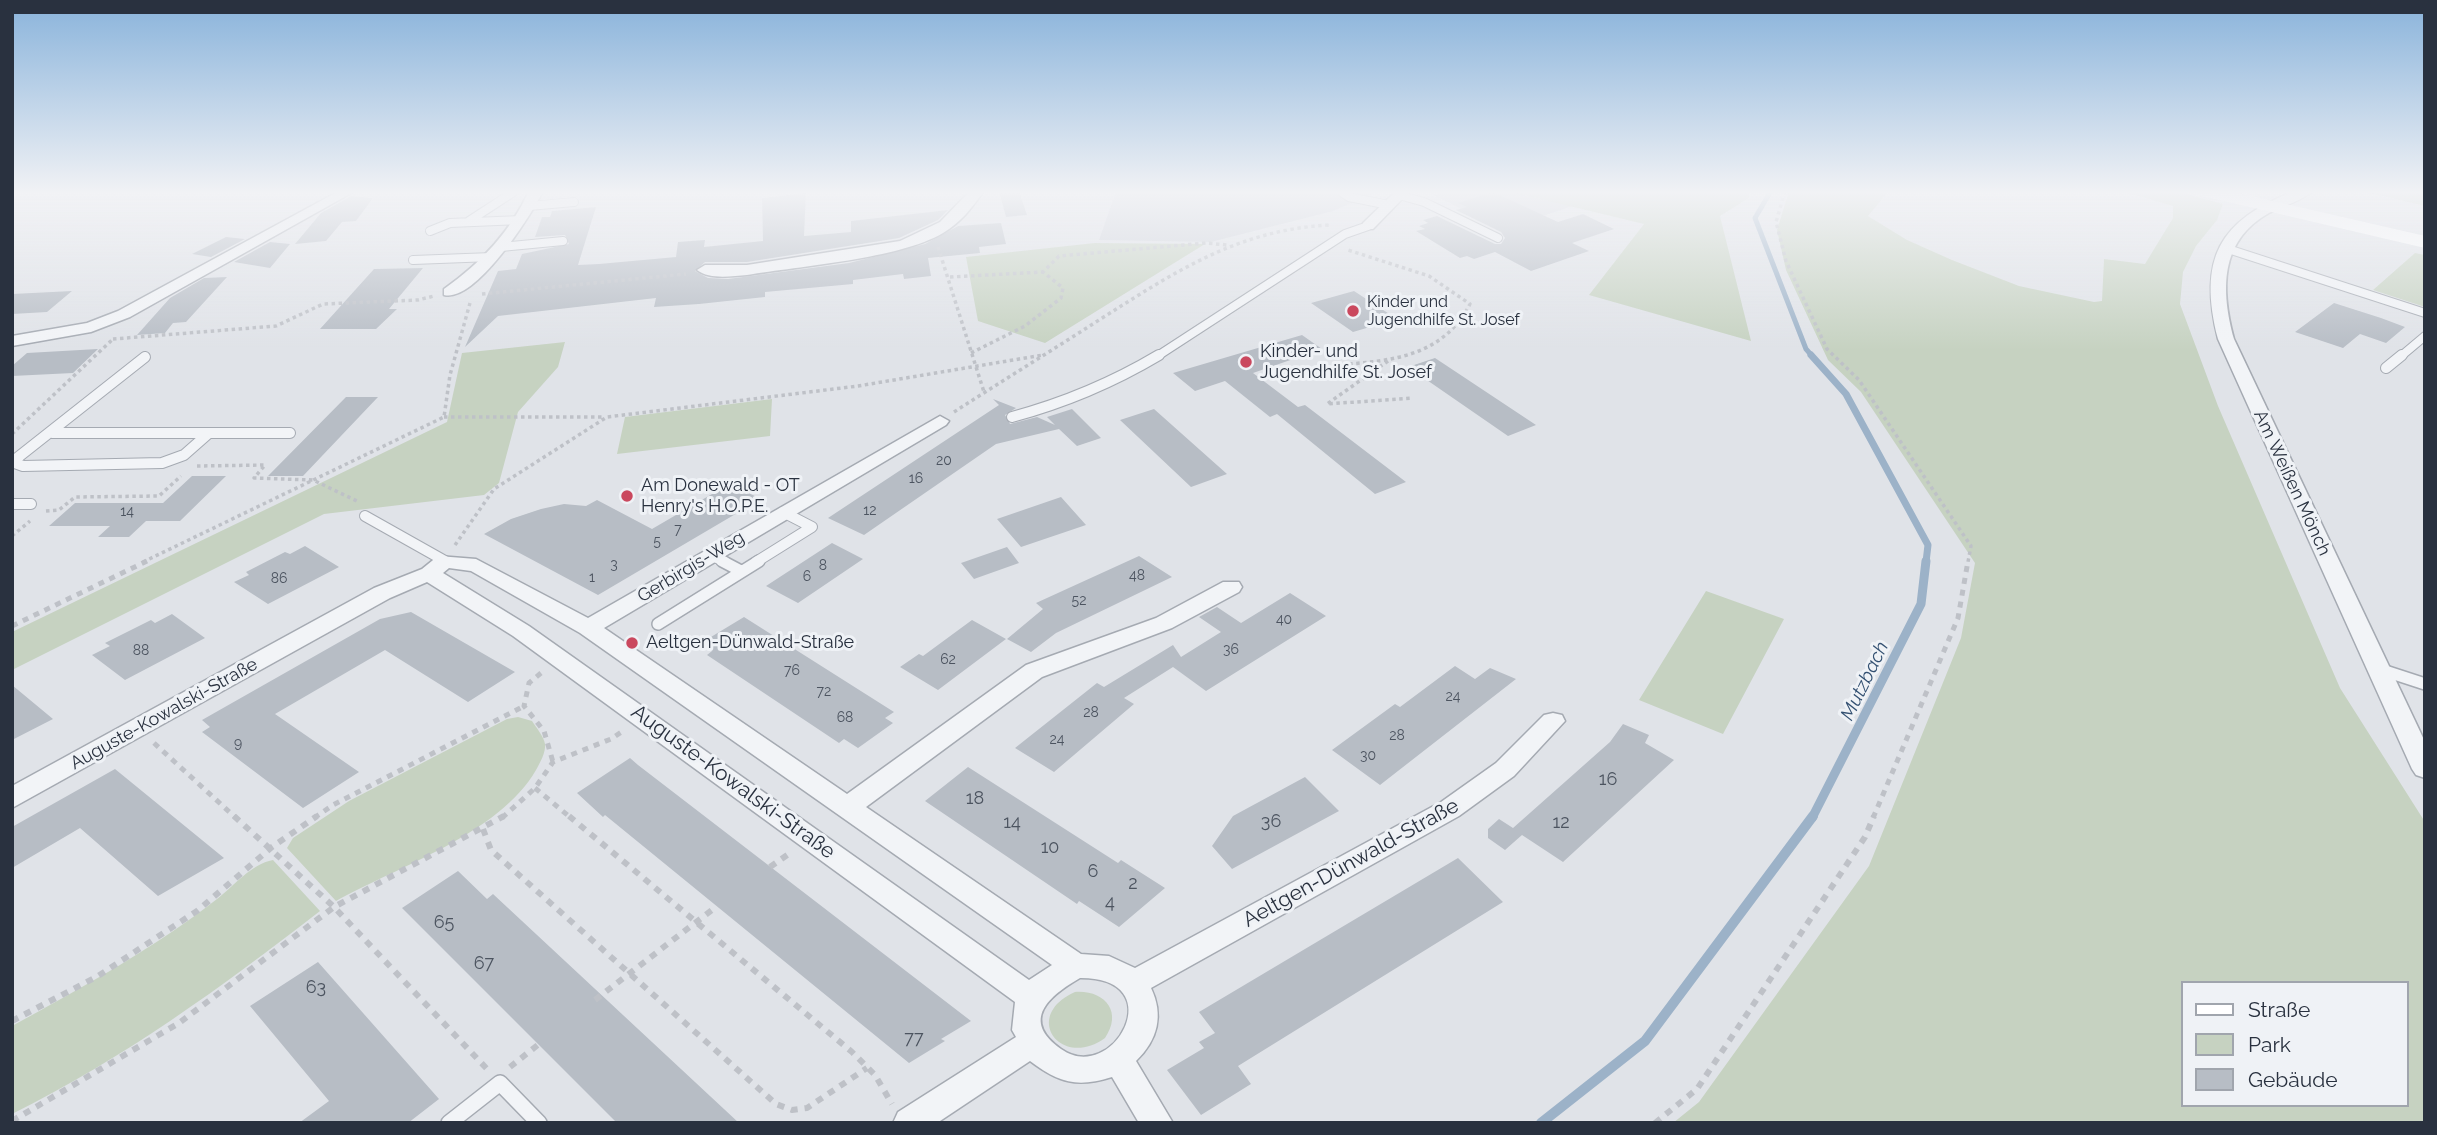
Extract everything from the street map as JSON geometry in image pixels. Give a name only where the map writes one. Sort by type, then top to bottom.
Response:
[{"type":"street","points":[[12,341],[91,327],[150,302],[254,244]]},
{"type":"street","points":[[449,292],[475,276],[502,244]]},
{"type":"street","points":[[705,270],[747,270],[867,253],[903,244]]},
{"type":"street","name":"Am Weißen Mönch","points":[[2228,244],[2217,267],[2214,292],[2226,339],[2425,769]]},
{"type":"street","name":"Gerbirgis-Weg","points":[[588,628],[940,421]]},
{"type":"street","points":[[437,567],[476,565],[588,628],[1076,966],[1113,970],[1133,983],[1145,1008],[1140,1036],[1118,1059],[1095,1069],[1069,1069],[1046,1060],[1031,1044],[1025,1021],[1032,998],[1046,981],[1076,966]]},
{"type":"street","name":"Auguste-Kowalski-Straße","points":[[12,798],[382,593],[437,567],[558,658],[1032,998]]},
{"type":"street","points":[[846,808],[992,699],[1034,671],[1164,623],[1231,587]]},
{"type":"street","name":"Aeltgen-Dünwald-Straße","points":[[1133,983],[1432,822],[1507,770],[1553,721]]},
{"type":"street","points":[[909,1123],[1031,1044]]},
{"type":"street","points":[[1118,1059],[1157,1123]]},
{"type":"lane","points":[[413,260],[545,244]]},
{"type":"lane","points":[[1012,417],[1050,408],[1147,362],[1327,245]]},
{"type":"lane","points":[[2225,248],[2425,313]]},
{"type":"lane","points":[[2386,368],[2425,336]]},
{"type":"lane","points":[[12,462],[145,357]]},
{"type":"lane","points":[[52,433],[290,433]]},
{"type":"lane","points":[[12,462],[23,466],[134,466],[162,463],[184,456],[209,433]]},
{"type":"lane","points":[[12,504],[31,504]]},
{"type":"lane","points":[[658,624],[812,527],[783,512]]},
{"type":"lane","points":[[365,516],[437,567]]},
{"type":"lane","points":[[711,555],[741,571]]},
{"type":"lane","points":[[2376,668],[2425,684]]},
{"type":"lane","points":[[449,1123],[500,1083],[539,1123]]},
{"type":"path","points":[[934,244],[939,248],[949,277],[984,392]]},
{"type":"path","points":[[949,277],[1043,272],[1059,257],[1086,252],[1193,244]]},
{"type":"path","points":[[1217,244],[1228,245]]},
{"type":"path","points":[[1656,1123],[1697,1089],[1866,837],[1958,618],[1971,546],[1859,380],[1827,349],[1786,261],[1782,244]]},
{"type":"path","points":[[940,421],[1183,268],[1228,245]]},
{"type":"path","points":[[1327,245],[1395,262],[1457,290],[1471,303],[1464,322],[1448,337],[1389,360],[1327,404],[1413,398]]},
{"type":"path","points":[[444,417],[450,375],[468,305],[476,295],[705,270]]},
{"type":"path","points":[[971,353],[1025,326],[1061,298],[1063,288],[1043,272]]},
{"type":"path","points":[[91,327],[113,339],[276,326],[323,304],[418,300],[449,292]]},
{"type":"path","points":[[12,434],[113,339]]},
{"type":"path","points":[[12,626],[444,417],[607,417],[858,386],[1043,355]]},
{"type":"path","points":[[1335,365],[1389,360]]},
{"type":"path","points":[[437,567],[494,489],[607,417]]},
{"type":"path","points":[[184,456],[179,466],[265,465],[254,478],[313,480],[367,507],[365,516]]},
{"type":"path","points":[[42,511],[59,510],[75,496],[159,496],[192,466]]},
{"type":"path","points":[[12,536],[32,519]]},
{"type":"path","points":[[524,706],[529,683],[558,658]]},
{"type":"path","points":[[524,706],[543,724],[551,741],[553,762]]},
{"type":"path","points":[[12,1021],[98,975],[197,911],[272,847],[333,805],[524,706]]},
{"type":"path","points":[[12,1121],[179,1023],[334,907],[499,821],[535,788],[553,762],[611,739],[643,718]]},
{"type":"path","points":[[138,729],[272,847],[334,907],[500,1083],[509,1068],[539,1044]]},
{"type":"path","points":[[535,788],[867,1068],[887,1096]]},
{"type":"path","points":[[482,829],[491,850],[628,975],[776,1104],[792,1110],[807,1108],[867,1068]]},
{"type":"path","points":[[595,1000],[717,906]]},
{"type":"green space","points":[[1086,244],[1205,244],[1045,343],[978,321],[966,257]]},
{"type":"green space","points":[[1629,244],[1727,244],[1751,341],[1589,295]]},
{"type":"green space","points":[[1780,244],[1916,244],[2019,286],[2094,302],[2102,301],[2104,259],[2145,264],[2157,244],[2198,244],[2183,272],[2180,304],[2218,406],[2340,688],[2425,822],[2425,1123],[1673,1123],[1699,1102],[1869,866],[1961,638],[1975,563],[1861,392],[1828,360],[1786,270]]},
{"type":"green space","points":[[2415,253],[2425,255],[2425,307],[2373,290]]},
{"type":"green space","points":[[565,342],[558,367],[518,412],[499,483],[484,495],[324,514],[12,670],[12,632],[447,422],[462,353]]},
{"type":"green space","points":[[772,399],[770,436],[617,454],[625,417]]},
{"type":"green space","points":[[1706,591],[1784,619],[1723,734],[1639,700]]},
{"type":"green space","points":[[518,717],[532,721],[544,741],[545,750],[538,767],[519,793],[498,813],[446,846],[336,901],[287,848],[293,838],[349,801],[507,719]]},
{"type":"green space","points":[[273,860],[320,911],[246,967],[132,1046],[12,1114],[12,1026],[143,951],[193,917],[257,866]]},
{"type":"green space","points":[[1075,992],[1086,992],[1102,999],[1108,1004],[1112,1020],[1105,1038],[1089,1046],[1074,1048],[1062,1044],[1053,1036],[1049,1026],[1051,1014],[1059,1002]]},
{"type":"building","points":[[212,244],[236,244],[211,257],[192,254]]},
{"type":"building","points":[[266,244],[290,244],[270,268],[234,262]]},
{"type":"building","points":[[569,244],[585,244],[578,265],[676,257],[678,244],[704,244],[704,247],[734,244],[861,244],[747,262],[705,262],[695,271],[708,278],[728,279],[849,263],[925,244],[1006,244],[979,247],[980,253],[928,258],[931,276],[904,279],[903,274],[853,280],[853,284],[765,292],[765,297],[699,304],[654,307],[656,298],[498,316],[465,347],[498,271],[516,269],[522,254]]},
{"type":"building","points":[[1437,244],[1574,244],[1589,251],[1531,271],[1495,252],[1474,259],[1467,256],[1460,258]]},
{"type":"building","points":[[423,268],[389,309],[397,309],[376,329],[320,329],[374,269]]},
{"type":"building","points":[[227,277],[186,322],[173,323],[165,333],[137,335],[170,298],[204,278]]},
{"type":"building","points":[[72,291],[47,312],[12,314],[12,294]]},
{"type":"building","name":"Kinder und Jugendhilfe St. Josef","points":[[1354,291],[1397,319],[1353,332],[1311,303]]},
{"type":"building","points":[[2334,303],[2405,327],[2386,343],[2360,334],[2343,348],[2295,332]]},
{"type":"building","points":[[1302,335],[1322,349],[1253,373],[1298,407],[1305,405],[1406,482],[1375,494],[1277,414],[1270,417],[1225,381],[1195,391],[1173,373]]},
{"type":"building","points":[[98,349],[73,373],[12,376],[12,366],[27,353]]},
{"type":"building","points":[[1435,358],[1536,425],[1508,436],[1408,367]]},
{"type":"building","points":[[346,397],[378,397],[303,476],[268,476]]},
{"type":"building","points":[[993,399],[1016,408],[1005,415],[1010,424],[1037,417],[1055,425],[1047,417],[1072,409],[1101,438],[1077,446],[1059,429],[996,444],[864,535],[828,518],[999,405]]},
{"type":"building","points":[[1154,409],[1227,474],[1191,487],[1120,420]]},
{"type":"building","points":[[192,476],[226,476],[180,521],[146,521],[129,537],[98,537],[110,526],[49,526],[75,503],[163,503]]},
{"type":"building","points":[[734,486],[761,499],[598,595],[484,534],[511,519],[541,509],[564,504],[586,506],[597,500],[652,529],[724,487]]},
{"type":"building","points":[[1061,497],[1086,525],[1021,547],[997,519]]},
{"type":"building","points":[[832,543],[863,559],[798,603],[766,586]]},
{"type":"building","points":[[305,546],[339,567],[268,604],[234,582],[249,575],[246,572],[285,552],[290,554]]},
{"type":"building","points":[[1007,547],[1019,563],[974,579],[961,563]]},
{"type":"building","points":[[1139,556],[1172,577],[1056,633],[1031,652],[1007,639],[1043,609],[1036,603]]},
{"type":"building","points":[[1290,593],[1326,616],[1206,691],[1173,667],[1124,698],[1134,704],[1054,772],[1015,748],[1097,683],[1104,687],[1173,645],[1181,657],[1221,632],[1199,617],[1217,607],[1241,623]]},
{"type":"building","points":[[411,612],[515,672],[468,702],[385,650],[275,714],[359,772],[303,808],[202,732],[210,727],[202,720],[380,619]]},
{"type":"building","points":[[172,614],[205,638],[125,680],[92,655],[110,646],[105,643],[151,620],[155,623]]},
{"type":"building","points":[[744,617],[894,712],[885,718],[893,723],[858,748],[844,739],[839,743],[707,655],[712,651],[701,643]]},
{"type":"building","points":[[972,620],[1006,639],[938,690],[900,667],[919,654],[923,656]]},
{"type":"building","points":[[1455,666],[1475,679],[1490,668],[1516,679],[1380,785],[1332,750],[1395,704],[1400,707]]},
{"type":"building","points":[[12,685],[53,719],[12,740]]},
{"type":"building","points":[[1623,724],[1649,735],[1645,743],[1674,760],[1563,862],[1522,835],[1505,850],[1488,838],[1488,829],[1499,819],[1513,828],[1610,742]]},
{"type":"building","points":[[630,758],[971,1021],[909,1063],[605,815],[603,817],[577,793]]},
{"type":"building","points":[[968,767],[1118,863],[1121,860],[1165,888],[1119,927],[1079,901],[1077,904],[925,801]]},
{"type":"building","points":[[115,769],[224,858],[158,896],[80,828],[12,868],[12,827]]},
{"type":"building","points":[[1305,777],[1339,811],[1232,869],[1212,846],[1233,816]]},
{"type":"building","points":[[1458,858],[1503,902],[1238,1066],[1251,1084],[1201,1115],[1167,1070],[1204,1048],[1199,1042],[1215,1033],[1199,1012]]},
{"type":"building","points":[[458,871],[487,899],[493,894],[739,1123],[617,1123],[402,908]]},
{"type":"building","points":[[318,962],[439,1099],[408,1123],[299,1123],[329,1101],[250,1006]]},
{"type":"waterway","name":"Mutzbach","points":[[1765,244],[1806,349],[1813,357]]},
{"type":"waterway","name":"Mutzbach","points":[[1811,355],[1846,394],[1928,545],[1926,562]]},
{"type":"waterway","name":"Mutzbach","points":[[1812,818],[1921,604],[1926,561]]},
{"type":"waterway","name":"Mutzbach","points":[[1541,1123],[1645,1041],[1813,816]]},
{"type":"place","name":"Kinder und Jugendhilfe St. Josef","points":[[1353,311]]},
{"type":"place","name":"Kinder- und Jugendhilfe St. Josef","points":[[1246,362]]},
{"type":"place","name":"Am Donewald - OT Henry's H.O.P.E.","points":[[627,496]]},
{"type":"place","name":"Aeltgen-Dünwald-Straße","points":[[632,643]]}]
